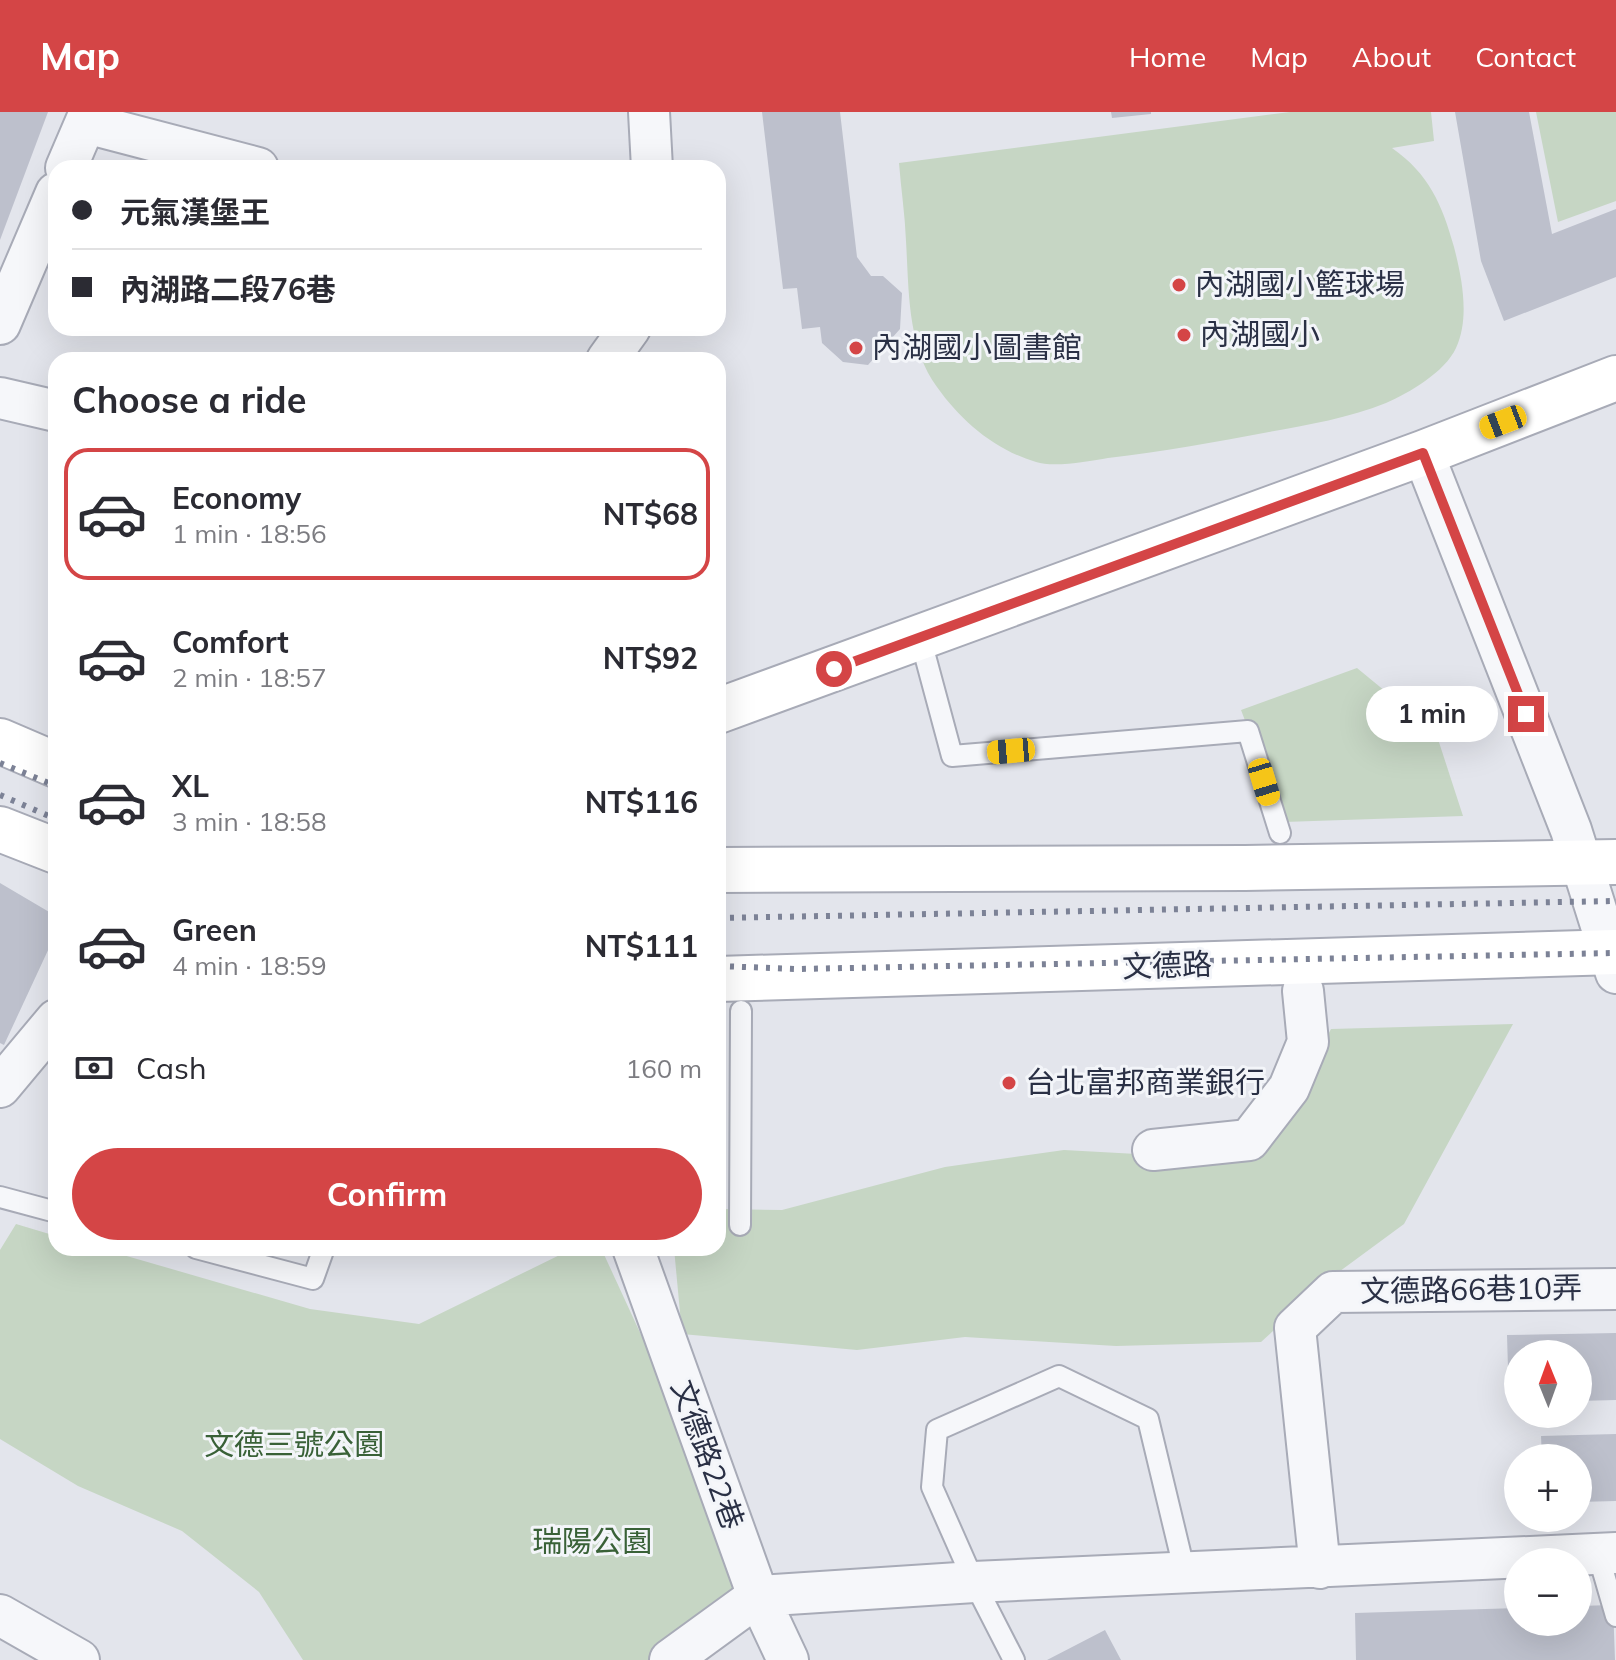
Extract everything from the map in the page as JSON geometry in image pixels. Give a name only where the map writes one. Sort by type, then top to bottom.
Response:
[{"type":"main road","points":[[726,708],[1423,453],[1616,378]]},
{"type":"main road","points":[[0,741],[48,762]]},
{"type":"main road","points":[[0,829],[48,848]]},
{"type":"main road","points":[[726,870],[1600,863]]},
{"type":"main road","name":"文德路","points":[[730,995],[1613,959]]},
{"type":"street","points":[[649,112],[652,160]]},
{"type":"street","points":[[70,160],[88,118],[231,160]]},
{"type":"street","points":[[0,324],[48,212]]},
{"type":"street","points":[[0,398],[48,409]]},
{"type":"street","points":[[1423,453],[1600,863],[1613,959]]},
{"type":"street","points":[[1153,1150],[1249,1140],[1289,1088],[1308,1042],[1303,991]]},
{"type":"street","points":[[0,1087],[48,1030]]},
{"type":"street","name":"文德路22巷","points":[[636,1256],[758,1596],[788,1660]]},
{"type":"street","name":"文德路66巷10弄","points":[[1320,1568],[1295,1328],[1333,1292],[1616,1289]]},
{"type":"street","points":[[670,1660],[758,1596],[974,1582],[1607,1554]]},
{"type":"street","points":[[0,1615],[79,1660]]},
{"type":"lane","points":[[920,637],[952,756],[1248,731],[1280,833]]},
{"type":"lane","points":[[730,995],[740,1225]]},
{"type":"lane","points":[[0,1197],[48,1210]]},
{"type":"lane","points":[[226,1256],[313,1279],[321,1256]]},
{"type":"lane","points":[[1014,1660],[974,1582],[932,1487],[937,1430],[1059,1376],[1148,1419],[1185,1573]]},
{"type":"lane","points":[[1607,1554],[1616,1616]]},
{"type":"green space","points":[[1290,112],[1431,112],[1434,141],[1392,148],[1416,168],[1432,191],[1449,231],[1460,272],[1463,324],[1451,357],[1435,373],[1395,399],[1343,417],[1188,446],[1062,464],[1043,464],[1007,450],[968,423],[946,399],[927,371],[911,317],[899,163]]},
{"type":"green space","points":[[1536,112],[1616,112],[1616,201],[1558,222]]},
{"type":"green space","points":[[1357,668],[1436,733],[1463,816],[1284,822],[1241,710]]},
{"type":"green space","points":[[1513,1024],[1404,1224],[1332,1277],[1261,1342],[1116,1346],[965,1337],[857,1350],[682,1334],[675,1256],[726,1256],[726,1209],[782,1210],[945,1167],[1064,1150],[1155,1155],[1290,1109],[1331,1029]]},
{"type":"green space","name":"文德三號公園","points":[[16,1224],[48,1234],[48,1256],[127,1256],[310,1309],[419,1324],[558,1256],[605,1256],[666,1389],[741,1600],[648,1660],[303,1660],[259,1592],[182,1531],[78,1486],[0,1439],[0,1250]]},
{"type":"building","points":[[0,112],[48,112],[0,240]]},
{"type":"building","points":[[762,112],[840,112],[857,257],[871,276],[883,276],[902,293],[900,329],[868,365],[843,362],[822,343],[820,327],[802,329],[797,288],[783,289]]},
{"type":"building","points":[[1111,112],[1151,112],[1151,114],[1112,118]]},
{"type":"building","points":[[1455,112],[1529,112],[1552,234],[1616,209],[1616,277],[1504,321],[1481,261]]},
{"type":"building","points":[[0,883],[48,911],[48,950],[4,1045],[0,1043]]},
{"type":"building","points":[[1616,1333],[1616,1400],[1592,1401],[1592,1340],[1507,1340],[1507,1335]]},
{"type":"building","points":[[1616,1434],[1616,1501],[1592,1502],[1592,1444],[1541,1444],[1541,1436]]},
{"type":"building","points":[[1613,1605],[1615,1660],[1356,1660],[1355,1613],[1504,1608],[1504,1636],[1592,1636],[1592,1606]]},
{"type":"building","points":[[1105,1630],[1121,1660],[1047,1660]]},
{"type":"railway","points":[[0,763],[48,783]]},
{"type":"railway","points":[[0,795],[48,816]]},
{"type":"railway","points":[[726,918],[1616,901]]},
{"type":"railway","points":[[726,966],[797,969],[1616,953]]},
{"type":"place","name":"內湖國小籃球場","points":[[1179,285]]},
{"type":"place","name":"內湖國小","points":[[1184,335]]},
{"type":"place","name":"內湖國小圖書館","points":[[856,348]]},
{"type":"place","name":"台北富邦商業銀行","points":[[1009,1083]]},
{"type":"route","points":[[834,669],[1423,453],[1526,714]]},
{"type":"park label","name":"瑞陽公園","points":[[592,1542]]}]
